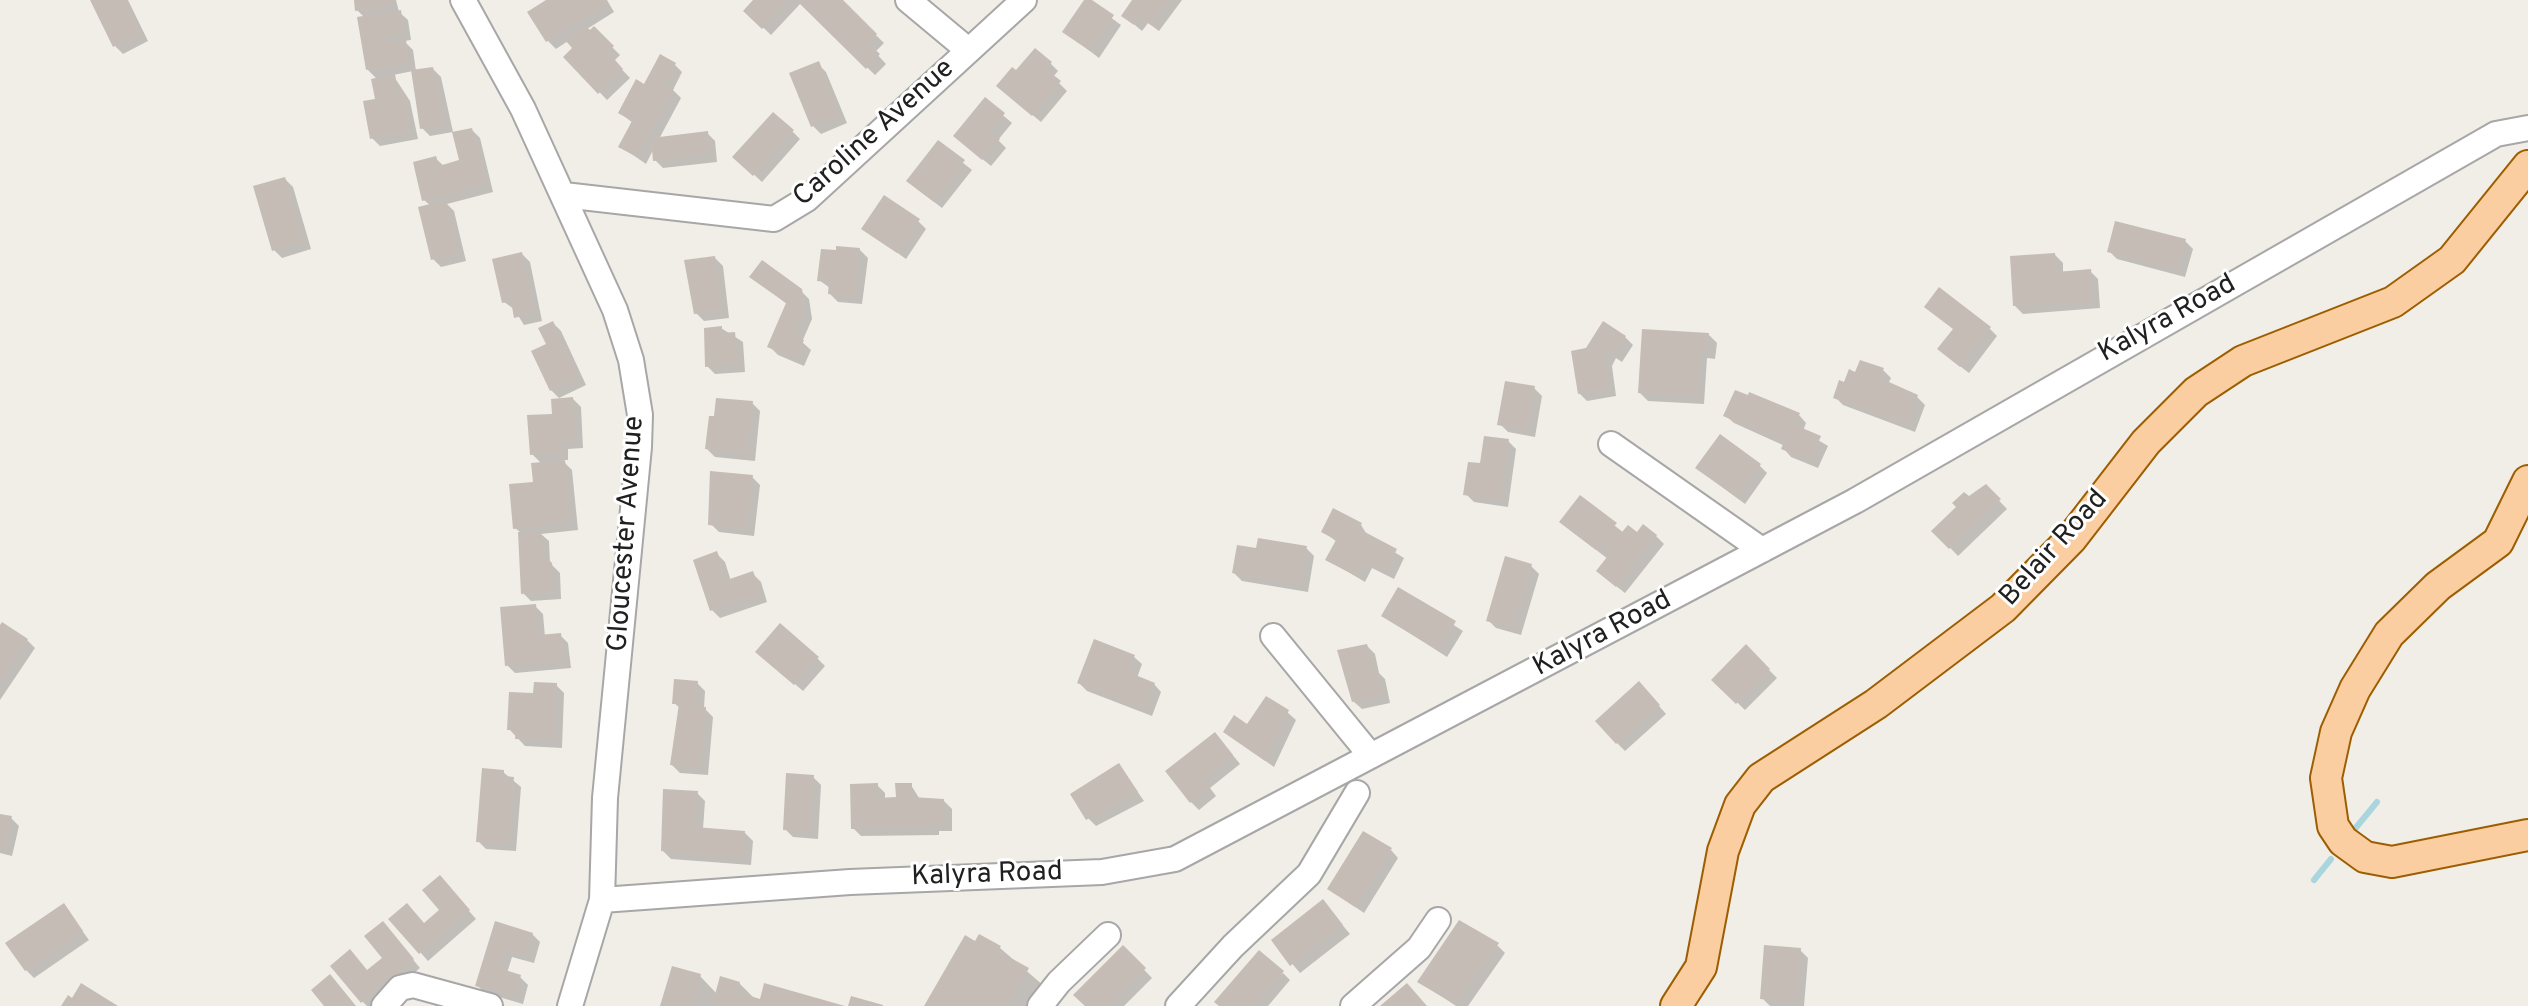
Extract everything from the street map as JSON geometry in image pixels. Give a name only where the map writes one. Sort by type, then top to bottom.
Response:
[{"type":"main road","name":"Belair Road","points":[[1676,1006],[1701,967],[1723,851],[1740,805],[1761,778],[1876,704],[2003,608],[2071,539],[2146,442],[2196,392],[2243,361],[2393,302],[2452,260],[2528,166]]},
{"type":"main road","points":[[2528,481],[2498,542],[2438,586],[2389,634],[2355,689],[2336,732],[2326,778],[2333,826],[2343,841],[2365,857],[2392,862],[2528,835]]},
{"type":"street","name":"Gloucester Avenue","points":[[463,0],[523,109],[624,335],[640,415],[605,798],[602,900],[570,1006]]},
{"type":"street","points":[[908,0],[968,50]]},
{"type":"street","name":"Caroline Avenue","points":[[564,195],[774,219],[807,199],[1024,0]]},
{"type":"street","name":"Kalyra Road","points":[[602,900],[850,882],[1132,869],[1175,859],[1940,454],[2095,360],[2472,147],[2513,128],[2528,128]]},
{"type":"street","points":[[1611,444],[1762,550]]},
{"type":"street","points":[[1273,636],[1371,756]]},
{"type":"street","points":[[1178,1006],[1233,946],[1309,874],[1357,793]]},
{"type":"street","points":[[1353,1006],[1419,948],[1438,920]]},
{"type":"street","points":[[1040,1006],[1059,982],[1108,935]]},
{"type":"street","points":[[384,1006],[400,988],[413,985],[447,1000],[490,1006]]},
{"type":"building","points":[[90,0],[126,0],[142,33],[113,47]]},
{"type":"building","points":[[354,0],[391,0],[392,5],[355,11]]},
{"type":"building","points":[[546,0],[606,0],[608,3],[546,42],[527,12]]},
{"type":"building","points":[[753,0],[789,0],[762,29],[743,11]]},
{"type":"building","points":[[802,0],[843,0],[877,34],[868,43],[880,54],[866,69],[799,3]]},
{"type":"building","points":[[1084,0],[1092,0],[1114,15],[1090,51],[1062,32]]},
{"type":"building","points":[[1132,0],[1169,0],[1151,25],[1139,17],[1134,25],[1121,16]]},
{"type":"building","points":[[401,10],[404,33],[388,35],[389,43],[406,40],[409,63],[366,70],[357,17]]},
{"type":"building","points":[[584,24],[590,30],[594,26],[614,46],[608,52],[623,69],[598,94],[563,57],[572,48],[566,41]]},
{"type":"building","points":[[1035,48],[1052,62],[1046,69],[1061,81],[1032,116],[996,86],[1012,67],[1016,70]]},
{"type":"building","points":[[660,54],[676,63],[665,83],[674,88],[637,157],[618,147],[632,121],[618,113],[636,79],[644,84]]},
{"type":"building","points":[[819,61],[840,115],[811,127],[789,73]]},
{"type":"building","points":[[433,67],[446,125],[420,129],[411,70]]},
{"type":"building","points":[[395,74],[398,92],[403,91],[411,131],[370,139],[363,101],[375,99],[371,79]]},
{"type":"building","points":[[985,97],[1005,113],[991,131],[1000,139],[982,160],[953,136]]},
{"type":"building","points":[[773,112],[794,130],[753,176],[732,157]]},
{"type":"building","points":[[472,128],[487,185],[422,201],[413,162],[436,156],[439,166],[459,160],[452,132]]},
{"type":"building","points":[[708,131],[710,154],[653,161],[651,138]]},
{"type":"building","points":[[938,140],[965,160],[934,202],[906,181]]},
{"type":"building","points":[[285,177],[304,241],[272,251],[253,186]]},
{"type":"building","points":[[884,195],[920,219],[897,253],[861,229]]},
{"type":"building","points":[[446,200],[459,253],[431,260],[418,207]]},
{"type":"building","points":[[2115,221],[2186,239],[2177,270],[2107,252]]},
{"type":"building","points":[[836,246],[860,248],[855,297],[828,294],[829,282],[817,281],[821,249],[836,250]]},
{"type":"building","points":[[522,252],[535,313],[514,318],[511,301],[502,303],[492,259]]},
{"type":"building","points":[[2055,253],[2057,272],[2091,269],[2093,301],[2013,306],[2010,256]]},
{"type":"building","points":[[715,256],[722,310],[694,314],[684,260]]},
{"type":"building","points":[[762,260],[802,289],[805,310],[794,336],[804,340],[796,359],[767,347],[786,303],[749,277]]},
{"type":"building","points":[[1939,287],[1991,327],[1960,367],[1937,349],[1953,329],[1924,307]]},
{"type":"building","points":[[553,321],[579,377],[550,391],[531,351],[546,344],[538,328]]},
{"type":"building","points":[[1603,321],[1626,336],[1614,356],[1607,352],[1605,357],[1609,389],[1578,394],[1571,351],[1586,348]]},
{"type":"building","points":[[722,326],[722,333],[735,332],[738,364],[705,367],[704,328]]},
{"type":"building","points":[[1642,329],[1709,333],[1708,351],[1700,351],[1697,397],[1638,393]]},
{"type":"building","points":[[1860,360],[1884,368],[1880,378],[1918,395],[1907,425],[1833,398],[1839,380],[1844,382],[1849,369],[1855,372]]},
{"type":"building","points":[[1505,381],[1535,386],[1527,430],[1497,425]]},
{"type":"building","points":[[1735,390],[1748,395],[1749,392],[1800,413],[1795,425],[1821,436],[1810,461],[1781,449],[1784,442],[1723,416]]},
{"type":"building","points":[[573,397],[576,441],[561,442],[561,452],[530,455],[527,415],[552,414],[551,399]]},
{"type":"building","points":[[716,398],[753,401],[747,454],[705,449],[709,416],[714,416]]},
{"type":"building","points":[[1720,434],[1761,464],[1736,497],[1695,468]]},
{"type":"building","points":[[1484,436],[1509,439],[1500,500],[1463,495],[1468,462],[1480,463]]},
{"type":"building","points":[[565,460],[571,522],[513,529],[509,484],[533,482],[531,463]]},
{"type":"building","points":[[710,471],[753,475],[747,529],[708,525]]},
{"type":"building","points":[[1986,484],[2001,499],[1949,549],[1931,531],[1956,507],[1952,503],[1964,492],[1969,496]]},
{"type":"building","points":[[1580,495],[1617,523],[1614,526],[1622,532],[1628,525],[1637,532],[1643,524],[1657,535],[1616,587],[1596,571],[1611,552],[1601,544],[1596,550],[1559,522]]},
{"type":"building","points":[[1333,508],[1362,523],[1359,529],[1397,549],[1385,573],[1364,562],[1356,576],[1325,560],[1336,540],[1321,532]]},
{"type":"building","points":[[541,531],[543,554],[552,563],[554,592],[521,594],[518,532]]},
{"type":"building","points":[[1258,538],[1307,546],[1300,585],[1232,573],[1237,545],[1256,548]]},
{"type":"building","points":[[717,551],[727,580],[753,571],[761,594],[710,611],[693,560]]},
{"type":"building","points":[[1505,556],[1532,564],[1513,629],[1486,621]]},
{"type":"building","points":[[1398,587],[1456,621],[1439,651],[1381,616]]},
{"type":"building","points":[[536,604],[539,635],[561,633],[564,661],[505,666],[500,607]]},
{"type":"building","points":[[2,622],[28,639],[0,681],[0,625]]},
{"type":"building","points":[[780,623],[819,657],[794,685],[755,652]]},
{"type":"building","points":[[1094,639],[1135,655],[1128,672],[1155,683],[1144,709],[1077,683]]},
{"type":"building","points":[[1367,644],[1384,695],[1352,702],[1337,650]]},
{"type":"building","points":[[1746,644],[1770,669],[1736,704],[1711,680]]},
{"type":"building","points":[[674,679],[698,681],[696,706],[706,707],[701,768],[670,765],[679,704],[672,704]]},
{"type":"building","points":[[1639,681],[1660,705],[1616,744],[1595,721]]},
{"type":"building","points":[[534,682],[557,683],[554,740],[515,739],[516,730],[507,730],[509,692],[533,693]]},
{"type":"building","points":[[1266,696],[1289,710],[1265,761],[1223,732],[1234,715],[1247,724]]},
{"type":"building","points":[[1215,732],[1233,755],[1204,779],[1210,787],[1190,803],[1165,771]]},
{"type":"building","points":[[1119,763],[1138,792],[1086,820],[1070,794]]},
{"type":"building","points":[[482,768],[504,770],[504,776],[514,777],[509,844],[476,842]]},
{"type":"building","points":[[786,773],[814,775],[811,832],[783,830]]},
{"type":"building","points":[[878,783],[878,798],[896,797],[895,783],[912,783],[912,797],[944,799],[945,823],[932,823],[932,827],[851,829],[850,784]]},
{"type":"building","points":[[663,789],[698,791],[695,827],[745,831],[743,858],[661,851]]},
{"type":"building","points":[[0,814],[12,816],[4,849],[0,848]]},
{"type":"building","points":[[1363,831],[1392,848],[1355,907],[1327,889]]},
{"type":"building","points":[[440,875],[470,910],[419,954],[388,919],[407,903],[424,923],[439,910],[422,890]]},
{"type":"building","points":[[1323,899],[1343,925],[1290,966],[1271,940]]},
{"type":"building","points":[[64,903],[83,931],[25,971],[5,943]]},
{"type":"building","points":[[1459,920],[1499,943],[1456,1005],[1417,982]]},
{"type":"building","points":[[383,921],[414,959],[361,1003],[330,966],[350,949],[367,970],[382,958],[364,936]]},
{"type":"building","points":[[495,921],[533,933],[526,956],[504,950],[499,968],[521,975],[515,997],[475,986]]},
{"type":"building","points":[[979,934],[1001,946],[998,951],[1029,968],[1007,1006],[924,1006],[965,935],[975,941]]},
{"type":"building","points":[[1123,945],[1146,968],[1109,1006],[1085,1006],[1073,995]]},
{"type":"building","points":[[1764,945],[1801,948],[1796,1002],[1760,999]]},
{"type":"building","points":[[1259,950],[1284,971],[1254,1006],[1219,1006],[1214,1002]]},
{"type":"building","points":[[672,966],[701,974],[692,1006],[660,1006]]},
{"type":"building","points":[[330,974],[356,1006],[324,1006],[311,990]]},
{"type":"building","points":[[720,976],[740,982],[737,992],[760,999],[764,983],[845,1006],[712,1006]]},
{"type":"building","points":[[81,983],[118,1006],[61,1006],[68,995],[72,998]]},
{"type":"building","points":[[1407,983],[1427,1006],[1380,1006]]},
{"type":"building","points":[[851,996],[883,1005],[883,1006],[848,1006]]},
{"type":"waterway","points":[[2354,830],[2377,802]]},
{"type":"waterway","points":[[2314,880],[2331,859]]}]
